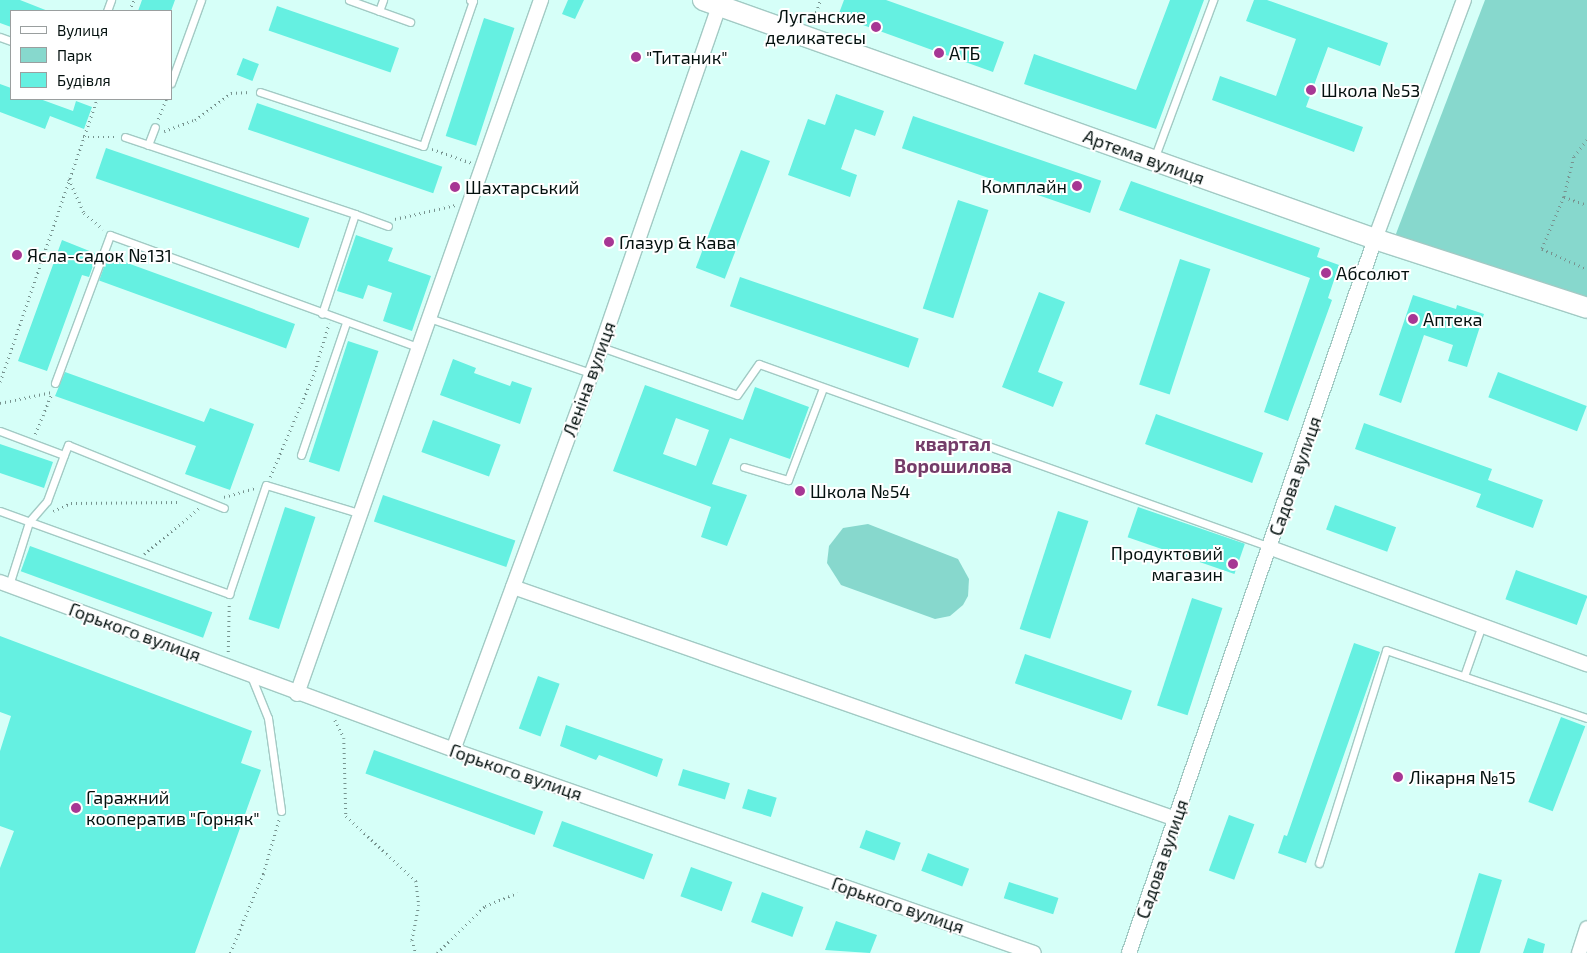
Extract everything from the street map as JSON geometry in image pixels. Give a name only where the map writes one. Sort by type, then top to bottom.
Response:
[{"type":"street","points":[[297,694],[359,512],[541,0]]},
{"type":"street","name":"Садова вулиця","points":[[1129,953],[1271,548],[1375,239],[1464,0]]},
{"type":"street","name":"Артема вулиця","points":[[711,3],[1375,239],[1587,308]]},
{"type":"street","name":"Леніна вулиця","points":[[453,750],[601,347],[711,3]]},
{"type":"street","points":[[1271,548],[1587,664]]},
{"type":"street","name":"Горького вулиця","points":[[4,584],[297,694],[453,750],[1034,953]]},
{"type":"street","points":[[513,587],[1176,819]]},
{"type":"street","points":[[1579,953],[1587,928]]},
{"type":"lane","points":[[172,80],[202,0]]},
{"type":"lane","points":[[349,0],[410,22]]},
{"type":"lane","points":[[380,11],[384,0]]},
{"type":"lane","points":[[260,92],[423,146],[473,1],[470,0]]},
{"type":"lane","points":[[1154,160],[1212,0]]},
{"type":"lane","points":[[148,145],[155,127]]},
{"type":"lane","points":[[125,137],[388,226]]},
{"type":"lane","points":[[322,314],[355,214]]},
{"type":"lane","points":[[56,383],[110,235],[346,323],[418,347]]},
{"type":"lane","points":[[429,318],[591,373]]},
{"type":"lane","points":[[301,455],[346,323]]},
{"type":"lane","points":[[601,347],[737,395],[759,364],[1271,548]]},
{"type":"lane","points":[[744,467],[788,480],[823,388]]},
{"type":"lane","points":[[0,431],[64,455]]},
{"type":"lane","points":[[4,584],[28,522],[47,500],[68,445],[224,508]]},
{"type":"lane","points":[[0,511],[230,594],[266,485],[359,512]]},
{"type":"lane","points":[[1464,676],[1482,625]]},
{"type":"lane","points":[[1319,863],[1386,650],[1587,718]]},
{"type":"lane","points":[[251,676],[268,718],[281,811]]},
{"type":"path","points":[[807,36],[820,0]]},
{"type":"path","points":[[151,136],[195,120],[231,92],[260,92]]},
{"type":"path","points":[[0,382],[97,100]]},
{"type":"path","points":[[155,127],[166,100]]},
{"type":"path","points":[[83,136],[125,137]]},
{"type":"path","points":[[1587,140],[1574,157],[1564,197],[1542,248],[1587,269]]},
{"type":"path","points":[[423,146],[482,166]]},
{"type":"path","points":[[69,177],[84,213],[110,235]]},
{"type":"path","points":[[1564,197],[1587,205]]},
{"type":"path","points":[[376,222],[435,212],[470,200]]},
{"type":"path","points":[[28,522],[71,503],[208,501],[266,485],[313,376],[331,317]]},
{"type":"path","points":[[32,443],[56,383]]},
{"type":"path","points":[[0,403],[52,393]]},
{"type":"path","points":[[136,560],[208,501]]},
{"type":"path","points":[[228,667],[230,594]]},
{"type":"path","points":[[335,719],[344,738],[346,816],[416,881],[419,905],[412,940],[416,953]]},
{"type":"path","points":[[230,953],[264,874],[281,811]]},
{"type":"path","points":[[437,953],[485,906],[517,892]]},
{"type":"green space","points":[[1485,0],[1587,0],[1587,299],[1394,239]]},
{"type":"green space","points":[[868,524],[958,559],[969,579],[968,596],[963,605],[950,616],[935,619],[841,585],[827,563],[829,546],[843,528]]},
{"type":"building","points":[[0,0],[20,0],[45,10],[10,10],[10,27],[0,23]]},
{"type":"building","points":[[142,0],[175,0],[171,10],[138,10]]},
{"type":"building","points":[[568,0],[584,0],[575,19],[562,14]]},
{"type":"building","points":[[844,0],[886,0],[1004,42],[993,72],[838,16]]},
{"type":"building","points":[[1170,0],[1204,0],[1156,129],[1024,84],[1034,54],[1136,90]]},
{"type":"building","points":[[1254,0],[1267,0],[1388,43],[1380,66],[1328,47],[1306,107],[1363,127],[1354,152],[1212,100],[1220,76],[1276,96],[1296,39],[1246,21]]},
{"type":"building","points":[[277,6],[399,48],[391,73],[269,31]]},
{"type":"building","points":[[484,18],[514,28],[476,146],[446,136]]},
{"type":"building","points":[[243,58],[259,64],[252,81],[237,75]]},
{"type":"building","points":[[0,84],[10,88],[10,100],[43,100],[73,111],[76,101],[92,107],[84,129],[50,116],[45,129],[0,112]]},
{"type":"building","points":[[836,94],[884,111],[875,136],[855,129],[841,169],[857,175],[850,197],[788,175],[808,119],[825,125]]},
{"type":"building","points":[[257,103],[442,167],[433,193],[248,129]]},
{"type":"building","points":[[913,116],[1101,181],[1090,213],[902,148]]},
{"type":"building","points":[[106,148],[309,218],[299,248],[96,178]]},
{"type":"building","points":[[741,150],[770,161],[725,279],[696,268]]},
{"type":"building","points":[[1131,181],[1320,248],[1317,257],[1339,265],[1328,298],[1332,300],[1288,421],[1264,412],[1310,278],[1119,210]]},
{"type":"building","points":[[958,200],[988,210],[953,318],[923,308]]},
{"type":"building","points":[[356,235],[393,248],[388,261],[431,276],[412,331],[383,321],[392,293],[368,285],[363,299],[337,291]]},
{"type":"building","points":[[62,240],[97,254],[89,277],[82,275],[47,371],[18,361]]},
{"type":"building","points":[[108,256],[295,324],[286,348],[99,280]]},
{"type":"building","points":[[1180,259],[1210,269],[1170,394],[1139,385]]},
{"type":"building","points":[[740,277],[919,339],[909,368],[730,306]]},
{"type":"building","points":[[1039,292],[1065,302],[1038,372],[1063,382],[1053,407],[1002,387]]},
{"type":"building","points":[[1413,295],[1456,309],[1457,305],[1484,314],[1467,367],[1448,361],[1453,345],[1424,335],[1401,403],[1379,395]]},
{"type":"building","points":[[348,341],[378,351],[339,472],[309,462]]},
{"type":"building","points":[[453,359],[476,368],[474,373],[510,386],[512,381],[532,388],[520,424],[440,395]]},
{"type":"building","points":[[65,372],[204,422],[210,408],[254,424],[230,490],[185,474],[196,446],[55,396]]},
{"type":"building","points":[[1498,372],[1587,406],[1577,431],[1488,397]]},
{"type":"building","points":[[645,385],[743,420],[755,387],[809,407],[790,459],[730,438],[712,484],[747,495],[727,546],[701,537],[711,507],[613,471]],"holes":[[[676,418],[709,430],[696,466],[663,454]]]},
{"type":"building","points":[[1156,414],[1263,453],[1252,483],[1145,444]]},
{"type":"building","points":[[433,420],[501,445],[489,477],[421,452]]},
{"type":"building","points":[[1364,423],[1492,469],[1488,480],[1543,500],[1533,528],[1476,507],[1481,494],[1355,449]]},
{"type":"building","points":[[0,444],[53,462],[44,488],[0,473]]},
{"type":"building","points":[[383,495],[515,541],[506,567],[374,521]]},
{"type":"building","points":[[1335,505],[1396,527],[1387,552],[1326,529]]},
{"type":"building","points":[[285,507],[315,517],[279,629],[249,619]]},
{"type":"building","points":[[1138,507],[1245,544],[1234,574],[1128,537]]},
{"type":"building","points":[[1058,511],[1088,521],[1050,639],[1020,629]]},
{"type":"building","points":[[30,546],[212,612],[203,638],[21,571]]},
{"type":"building","points":[[1516,570],[1587,596],[1577,625],[1505,599]]},
{"type":"building","points":[[1192,598],[1222,608],[1188,715],[1157,705]]},
{"type":"building","points":[[0,636],[252,731],[241,763],[261,770],[195,953],[0,953],[0,868],[14,831],[0,826],[0,751],[11,716],[0,712]]},
{"type":"building","points":[[1354,643],[1380,652],[1306,863],[1278,853],[1284,835],[1287,836]]},
{"type":"building","points":[[1025,654],[1132,691],[1122,720],[1015,683]]},
{"type":"building","points":[[538,676],[560,684],[540,736],[519,729]]},
{"type":"building","points":[[1561,717],[1585,726],[1553,811],[1528,802]]},
{"type":"building","points":[[566,725],[663,759],[657,777],[599,755],[596,760],[560,746]]},
{"type":"building","points":[[374,750],[543,812],[535,835],[365,773]]},
{"type":"building","points":[[683,769],[730,783],[725,800],[678,785]]},
{"type":"building","points":[[748,789],[777,798],[771,817],[742,808]]},
{"type":"building","points":[[1229,815],[1254,824],[1234,880],[1209,870]]},
{"type":"building","points":[[562,821],[653,854],[644,880],[553,846]]},
{"type":"building","points":[[866,830],[901,843],[894,861],[860,848]]},
{"type":"building","points":[[928,853],[969,869],[962,887],[921,871]]},
{"type":"building","points":[[691,867],[732,882],[722,911],[680,896]]},
{"type":"building","points":[[1479,873],[1502,880],[1480,953],[1455,953]]},
{"type":"building","points":[[1009,882],[1058,898],[1053,914],[1004,898]]},
{"type":"building","points":[[762,892],[803,907],[792,937],[751,922]]},
{"type":"building","points":[[836,921],[877,935],[870,953],[825,950]]},
{"type":"building","points":[[1528,938],[1545,944],[1543,953],[1523,953]]},
{"type":"place","name":"Луганские деликатесы","points":[[876,27]]},
{"type":"place","name":"АТБ","points":[[939,53]]},
{"type":"place","name":"\"Титаник\"","points":[[636,57]]},
{"type":"place","name":"Школа №53","points":[[1311,90]]},
{"type":"place","name":"Комплайн","points":[[1077,186]]},
{"type":"place","name":"Шахтарський","points":[[455,187]]},
{"type":"place","name":"Глазур & Кава","points":[[609,242]]},
{"type":"place","name":"Ясла-садок №131","points":[[17,255]]},
{"type":"place","name":"Абсолют","points":[[1326,273]]},
{"type":"place","name":"Аптека","points":[[1413,319]]},
{"type":"place","name":"Школа №54","points":[[800,491]]},
{"type":"place","name":"Продуктовий магазин","points":[[1233,564]]},
{"type":"place","name":"Лікарня №15","points":[[1398,777]]},
{"type":"place","name":"Гаражний кооператив \"Горняк\"","points":[[76,808]]},
{"type":"district","name":"квартал Ворошилова","points":[[953,455]]}]
